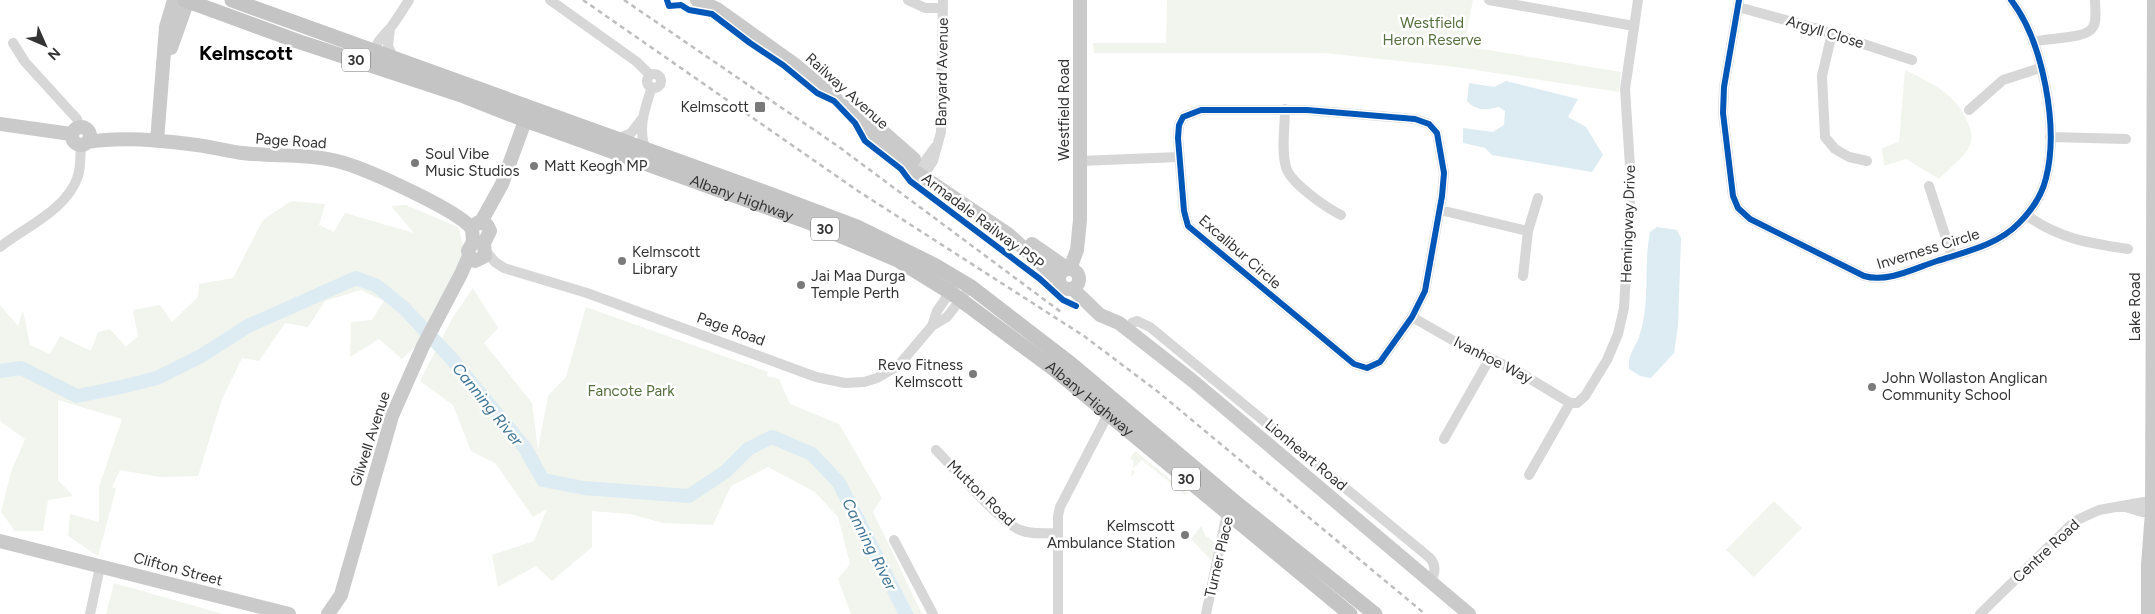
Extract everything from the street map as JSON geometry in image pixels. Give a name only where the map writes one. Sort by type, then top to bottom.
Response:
[{"type":"highway","name":"Albany Highway","points":[[184,0],[297,41],[392,64],[773,202],[857,228],[965,283],[1231,508],[1350,614]]},
{"type":"highway","name":"Albany Highway","points":[[232,0],[375,50],[392,64]]},
{"type":"highway","name":"Albany Highway","points":[[527,114],[646,150],[773,202],[874,249],[924,275],[1054,369],[1114,409]]},
{"type":"highway","name":"Albany Highway","points":[[1231,508],[1376,614]]},
{"type":"main road","points":[[157,141],[163,82],[172,40],[184,0]]},
{"type":"main road","name":"Railway Avenue","points":[[697,0],[717,9],[794,64],[833,96],[883,146],[922,171],[1008,234],[1059,280],[1061,273],[1074,276]]},
{"type":"main road","name":"Railway Avenue","points":[[716,0],[793,53],[833,84],[922,171]]},
{"type":"main road","name":"Westfield Road","points":[[1074,276],[1080,220],[1080,0]]},
{"type":"main road","name":"Lake Road","points":[[2148,614],[2148,565],[2153,506],[2154,0]]},
{"type":"main road","points":[[861,111],[885,139],[883,146]]},
{"type":"main road","points":[[477,257],[468,249],[480,225],[499,205],[502,184],[527,114]]},
{"type":"main road","points":[[0,124],[81,135]]},
{"type":"main road","name":"Page Road","points":[[81,135],[194,144],[241,153],[344,163],[379,177],[480,225]]},
{"type":"main road","name":"Railway Avenue","points":[[1008,234],[1031,244],[1074,276]]},
{"type":"main road","name":"Gilwell Avenue","points":[[328,614],[341,595],[386,434],[423,346],[460,277],[477,257]]},
{"type":"main road","name":"Lionheart Road","points":[[1074,276],[1123,327],[1193,381],[1470,614]]},
{"type":"main road","name":"Clifton Street","points":[[0,541],[59,556],[102,571],[264,614]]},
{"type":"main road","name":"Clifton Street","points":[[102,571],[121,571],[289,614]]},
{"type":"main road","name":"Gilwell Avenue","points":[[339,614],[342,604],[341,595]]},
{"type":"street","points":[[375,50],[383,33],[390,29],[409,0]]},
{"type":"street","points":[[550,0],[637,62],[650,75],[647,81],[652,87],[642,119],[641,138],[646,150]]},
{"type":"street","points":[[908,0],[925,8],[943,4]]},
{"type":"street","points":[[1489,0],[1634,26]]},
{"type":"street","name":"Hemingway Drive","points":[[1529,475],[1572,403],[1585,396],[1607,360],[1618,334],[1624,308],[1631,182],[1625,89],[1638,0]]},
{"type":"street","name":"Inverness Circle","points":[[1738,3],[1723,100],[1733,196],[1741,212],[1758,223],[1872,278],[1893,275],[1952,256],[2002,236],[2026,215],[2037,199],[2046,178],[2050,158],[2050,137],[2040,68],[2033,42],[2024,20],[2011,0]]},
{"type":"street","points":[[2033,42],[2047,37],[2073,37],[2087,34],[2094,26],[2096,0]]},
{"type":"street","name":"Argyll Close","points":[[1738,3],[1912,60]]},
{"type":"street","name":"Banyard Avenue","points":[[922,171],[938,143],[941,128],[943,4]]},
{"type":"street","points":[[390,29],[391,36],[388,46],[392,64]]},
{"type":"street","points":[[1832,33],[1822,76],[1825,137],[1836,149],[1849,157],[1866,161]]},
{"type":"street","points":[[0,248],[54,209],[68,194],[78,177],[81,135],[76,119],[25,62],[13,43]]},
{"type":"street","points":[[1969,110],[2003,80],[2040,68]]},
{"type":"street","points":[[1285,109],[1285,160],[1287,171],[1330,209],[1341,215]]},
{"type":"street","name":"Excalibur Circle","points":[[1285,109],[1416,119],[1429,124],[1437,133],[1442,158],[1444,185],[1425,291],[1412,317],[1378,363],[1365,368],[1354,364],[1190,228],[1184,215],[1179,157],[1179,125],[1183,117],[1189,113],[1201,110],[1285,109]]},
{"type":"street","points":[[617,140],[631,134],[642,119]]},
{"type":"street","points":[[2050,137],[2126,139]]},
{"type":"street","points":[[1080,161],[1179,157]]},
{"type":"street","points":[[1928,186],[1952,256]]},
{"type":"street","points":[[1523,276],[1528,231],[1538,198]]},
{"type":"street","points":[[1440,210],[1528,231]]},
{"type":"street","points":[[2026,215],[2045,228],[2073,240],[2128,249]]},
{"type":"street","name":"Page Road","points":[[477,257],[495,262],[504,268],[587,293],[795,370],[839,382],[864,382],[888,372],[906,358],[932,326],[937,311],[955,296],[965,283]]},
{"type":"street","name":"Ivanhoe Way","points":[[1412,317],[1520,372],[1572,403]]},
{"type":"street","points":[[1444,439],[1490,358]]},
{"type":"street","points":[[1058,614],[1058,533],[1060,507],[1114,409]]},
{"type":"street","name":"Mutton Road","points":[[936,450],[1004,519],[1019,530],[1034,533],[1058,533]]},
{"type":"street","name":"Centre Road","points":[[1980,614],[2075,521],[2099,510],[2121,506],[2142,512],[2153,506]]},
{"type":"street","name":"Turner Place","points":[[1206,614],[1231,508]]},
{"type":"street","points":[[894,540],[933,614]]},
{"type":"street","points":[[91,609],[102,571]]},
{"type":"green space","name":"Westfield Heron Reserve","points":[[1167,0],[1473,0],[1464,46],[1621,72],[1619,92],[1456,67],[1325,53],[1094,53],[1093,43],[1166,43]]},
{"type":"green space","points":[[1905,70],[1934,85],[1950,97],[1963,113],[1970,128],[1971,139],[1968,149],[1939,179],[1906,159],[1884,166],[1882,148],[1899,142]]},
{"type":"green space","points":[[291,201],[325,204],[319,225],[334,232],[345,213],[414,233],[391,206],[406,205],[458,227],[465,252],[416,346],[402,359],[379,339],[350,357],[351,322],[372,320],[384,301],[361,290],[325,301],[308,327],[285,323],[259,361],[242,358],[222,399],[198,476],[160,477],[120,470],[112,487],[116,489],[98,556],[68,536],[70,514],[99,522],[99,487],[122,419],[58,400],[58,480],[73,496],[48,500],[43,531],[15,531],[1,512],[11,472],[25,439],[1,422],[0,418],[0,305],[18,326],[23,311],[30,345],[50,354],[60,336],[91,351],[98,332],[110,329],[126,347],[138,336],[133,310],[160,305],[172,322],[198,297],[199,284],[233,278],[263,220]]},
{"type":"green space","name":"Fancote Park","points":[[473,288],[498,328],[484,343],[532,403],[538,450],[548,396],[566,377],[586,307],[768,372],[767,376],[779,379],[790,404],[839,424],[882,498],[873,512],[922,614],[851,614],[838,579],[850,564],[838,517],[815,492],[768,467],[731,486],[713,525],[663,523],[630,514],[592,511],[592,547],[552,581],[536,566],[498,587],[492,555],[534,541],[547,509],[533,517],[495,463],[471,451],[453,405],[420,381],[453,317]]},
{"type":"green space","points":[[1135,451],[1187,493],[1185,495],[1142,460],[1132,469],[1134,461],[1130,458]]},
{"type":"green space","points":[[1774,501],[1802,528],[1754,577],[1726,550]]},
{"type":"green space","points":[[1201,526],[1205,535],[1216,544],[1213,559],[1211,560],[1191,539]]},
{"type":"green space","points":[[114,583],[223,614],[106,614]]},
{"type":"shaded area","points":[[1506,81],[1578,99],[1568,117],[1586,127],[1603,155],[1592,172],[1492,155],[1485,148],[1463,143],[1463,128],[1493,132],[1504,125],[1505,111],[1499,107],[1482,109],[1474,107],[1467,101],[1469,83],[1494,87]]},
{"type":"shaded area","points":[[1657,227],[1677,230],[1681,238],[1678,326],[1674,353],[1651,378],[1640,376],[1629,369],[1629,364],[1630,355],[1643,324],[1650,232]]},
{"type":"waterway","name":"Canning River","points":[[0,371],[21,368],[77,396],[157,378],[201,356],[248,326],[356,278],[377,286],[404,308],[451,358],[525,448],[543,480],[584,488],[689,496],[725,472],[748,449],[772,437],[812,454],[839,483],[906,614]]},
{"type":"railway","points":[[583,0],[858,191],[1084,336],[1157,391],[1425,614]]},
{"type":"railway","points":[[624,0],[839,147],[1061,312]]},
{"type":"cycle path","name":"Armadale Railway PSP","points":[[667,0],[669,6],[681,5],[689,10],[712,14],[783,65],[817,93],[834,101],[855,123],[865,141],[901,169],[910,181],[1040,279],[1063,300],[1076,306]]},
{"type":"cycle path","points":[[1739,0],[1724,87],[1723,113],[1733,196],[1738,208],[1750,219],[1864,276],[1873,278],[1901,274],[1991,242],[2011,231],[2032,208],[2039,197],[2046,178],[2050,157],[2049,110],[2040,61],[2032,38],[2011,0]]},
{"type":"cycle path","points":[[1201,110],[1307,110],[1415,119],[1429,124],[1437,133],[1444,173],[1442,196],[1425,291],[1412,317],[1380,362],[1367,368],[1354,364],[1188,226],[1184,211],[1178,138],[1179,125],[1183,117],[1201,110]]},
{"type":"place","name":"Kelmscott","points":[[760,107]]},
{"type":"place","name":"Soul Vibe Music Studios","points":[[415,163]]},
{"type":"place","name":"Matt Keogh MP","points":[[534,166]]},
{"type":"place","name":"Kelmscott Library","points":[[622,261]]},
{"type":"place","name":"Jai Maa Durga Temple Perth","points":[[801,285]]},
{"type":"place","name":"Revo Fitness Kelmscott","points":[[973,374]]},
{"type":"place","name":"John Wollaston Anglican Community School","points":[[1872,387]]},
{"type":"place","name":"Kelmscott Ambulance Station","points":[[1185,535]]},
{"type":"district","name":"Kelmscott","points":[[246,53]]}]
